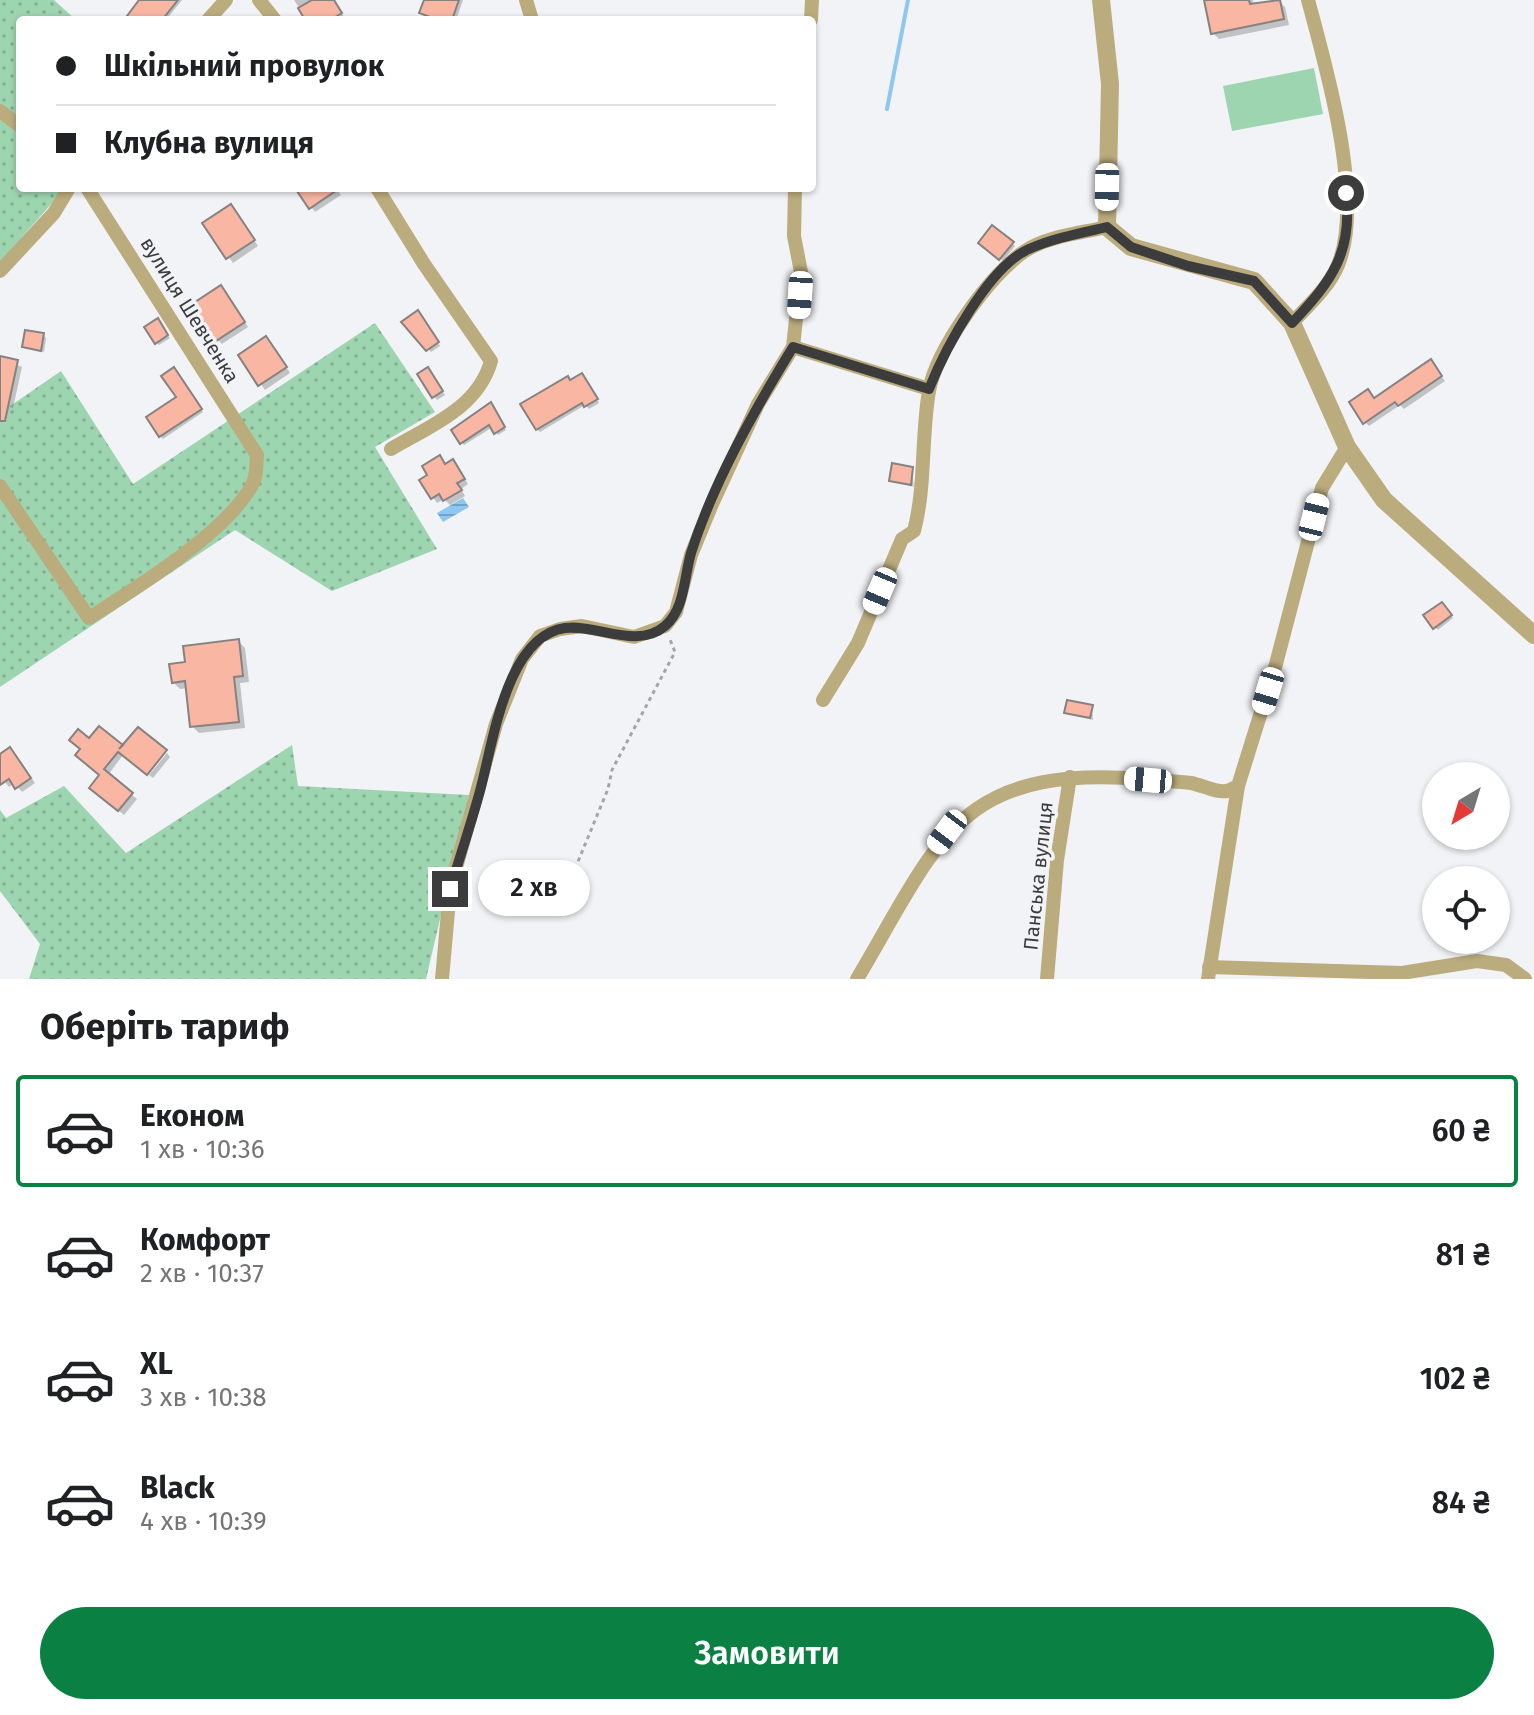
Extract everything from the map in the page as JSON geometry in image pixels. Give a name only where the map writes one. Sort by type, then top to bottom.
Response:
[{"type":"street","points":[[212,16],[226,0]]},
{"type":"street","points":[[259,0],[272,16]]},
{"type":"street","points":[[1101,0],[1110,84],[1107,227]]},
{"type":"street","points":[[1292,323],[1320,293],[1338,266],[1349,224],[1335,100],[1308,0]]},
{"type":"street","points":[[0,271],[54,213],[67,192]]},
{"type":"street","name":"вулиця Шевченка","points":[[0,486],[89,618],[211,532],[241,503],[255,482],[257,455],[90,192]]},
{"type":"street","points":[[379,192],[424,264],[491,361],[487,376],[467,404],[391,449]]},
{"type":"street","points":[[442,979],[450,889],[481,787],[496,724],[522,659],[540,636],[560,629],[582,626],[634,637],[665,626],[676,612],[691,555],[724,476],[758,404],[793,347],[801,272],[794,236],[795,192]]},
{"type":"street","points":[[1107,227],[1131,247],[1188,266],[1254,281],[1292,323],[1347,447],[1384,500],[1534,635]]},
{"type":"street","points":[[823,700],[858,643],[902,539],[914,531],[920,509],[929,389],[973,306],[992,281],[1026,250],[1107,227]]},
{"type":"street","points":[[793,347],[929,389]]},
{"type":"street","points":[[1347,447],[1322,488],[1276,664],[1238,786],[1209,973],[1402,973],[1477,961],[1506,965],[1525,979]]},
{"type":"street","points":[[857,979],[915,875],[947,832],[980,807],[1016,787],[1070,777],[1191,783],[1226,792],[1238,786]]},
{"type":"street","name":"Панська вулиця","points":[[1047,979],[1057,860],[1070,777]]},
{"type":"path","points":[[572,876],[608,789],[612,770],[675,652],[665,626]]},
{"type":"green space","points":[[0,0],[54,0],[72,16],[16,16],[16,192],[61,193],[0,262]]},
{"type":"green space","points":[[1314,68],[1323,114],[1232,131],[1223,86]]},
{"type":"green space","points":[[375,323],[435,412],[375,447],[437,549],[332,591],[235,530],[0,687],[0,413],[61,371],[133,484]]},
{"type":"green space","points":[[292,745],[298,786],[469,795],[426,979],[29,979],[40,944],[0,891],[0,810],[6,818],[64,786],[126,853]]},
{"type":"water","points":[[463,498],[469,507],[443,522],[437,513]]},
{"type":"building","points":[[139,0],[178,0],[165,16],[127,16]]},
{"type":"building","points":[[312,0],[334,0],[342,13],[337,16],[303,16],[298,8]]},
{"type":"building","points":[[424,0],[459,0],[453,16],[419,13]]},
{"type":"building","points":[[1204,0],[1249,0],[1250,4],[1280,0],[1284,19],[1211,34]]},
{"type":"building","points":[[298,192],[334,192],[309,209]]},
{"type":"building","points":[[231,204],[255,240],[226,259],[202,223]]},
{"type":"building","points":[[992,225],[1014,242],[999,260],[978,243]]},
{"type":"building","points":[[221,285],[245,322],[216,341],[192,304]]},
{"type":"building","points":[[418,310],[439,342],[426,351],[401,322]]},
{"type":"building","points":[[158,318],[168,335],[155,344],[144,327]]},
{"type":"building","points":[[25,330],[44,333],[41,351],[22,347]]},
{"type":"building","points":[[266,336],[287,367],[258,386],[238,355]]},
{"type":"building","points":[[0,356],[18,360],[5,421],[0,421]]},
{"type":"building","points":[[1431,359],[1442,376],[1398,406],[1395,402],[1363,424],[1349,402],[1368,389],[1374,398]]},
{"type":"building","points":[[174,367],[202,409],[159,437],[146,417],[176,397],[161,376]]},
{"type":"building","points":[[428,367],[443,391],[432,398],[417,374]]},
{"type":"building","points":[[582,373],[598,399],[584,407],[582,403],[536,430],[520,404],[568,376],[570,380]]},
{"type":"building","points":[[491,402],[505,427],[494,434],[489,425],[460,444],[451,430]]},
{"type":"building","points":[[440,455],[445,464],[453,459],[465,479],[457,483],[462,490],[443,501],[439,494],[431,499],[419,480],[427,475],[422,466]]},
{"type":"building","points":[[892,463],[913,467],[911,485],[889,481]]},
{"type":"building","points":[[1442,602],[1452,615],[1433,629],[1423,615]]},
{"type":"building","points":[[239,639],[243,676],[234,677],[239,722],[190,727],[185,681],[172,683],[169,664],[185,662],[183,646]]},
{"type":"building","points":[[1067,700],[1093,705],[1090,718],[1064,713]]},
{"type":"building","points":[[99,726],[123,745],[138,727],[167,750],[147,775],[118,752],[104,769],[133,793],[118,811],[89,788],[99,775],[75,755],[80,749],[69,740],[78,729],[89,738]]},
{"type":"building","points":[[10,747],[31,778],[15,789],[9,779],[0,785],[0,754]]},
{"type":"waterway","points":[[887,109],[908,0]]},
{"type":"route","points":[[450,889],[481,787],[496,724],[522,659],[540,636],[560,629],[582,626],[634,637],[650,635],[665,626],[676,612],[691,555],[724,476],[758,404],[793,347],[929,389],[940,363],[973,306],[992,281],[1026,250],[1107,227],[1131,247],[1188,266],[1254,281],[1292,323],[1320,293],[1338,266],[1349,224],[1346,193]]}]
